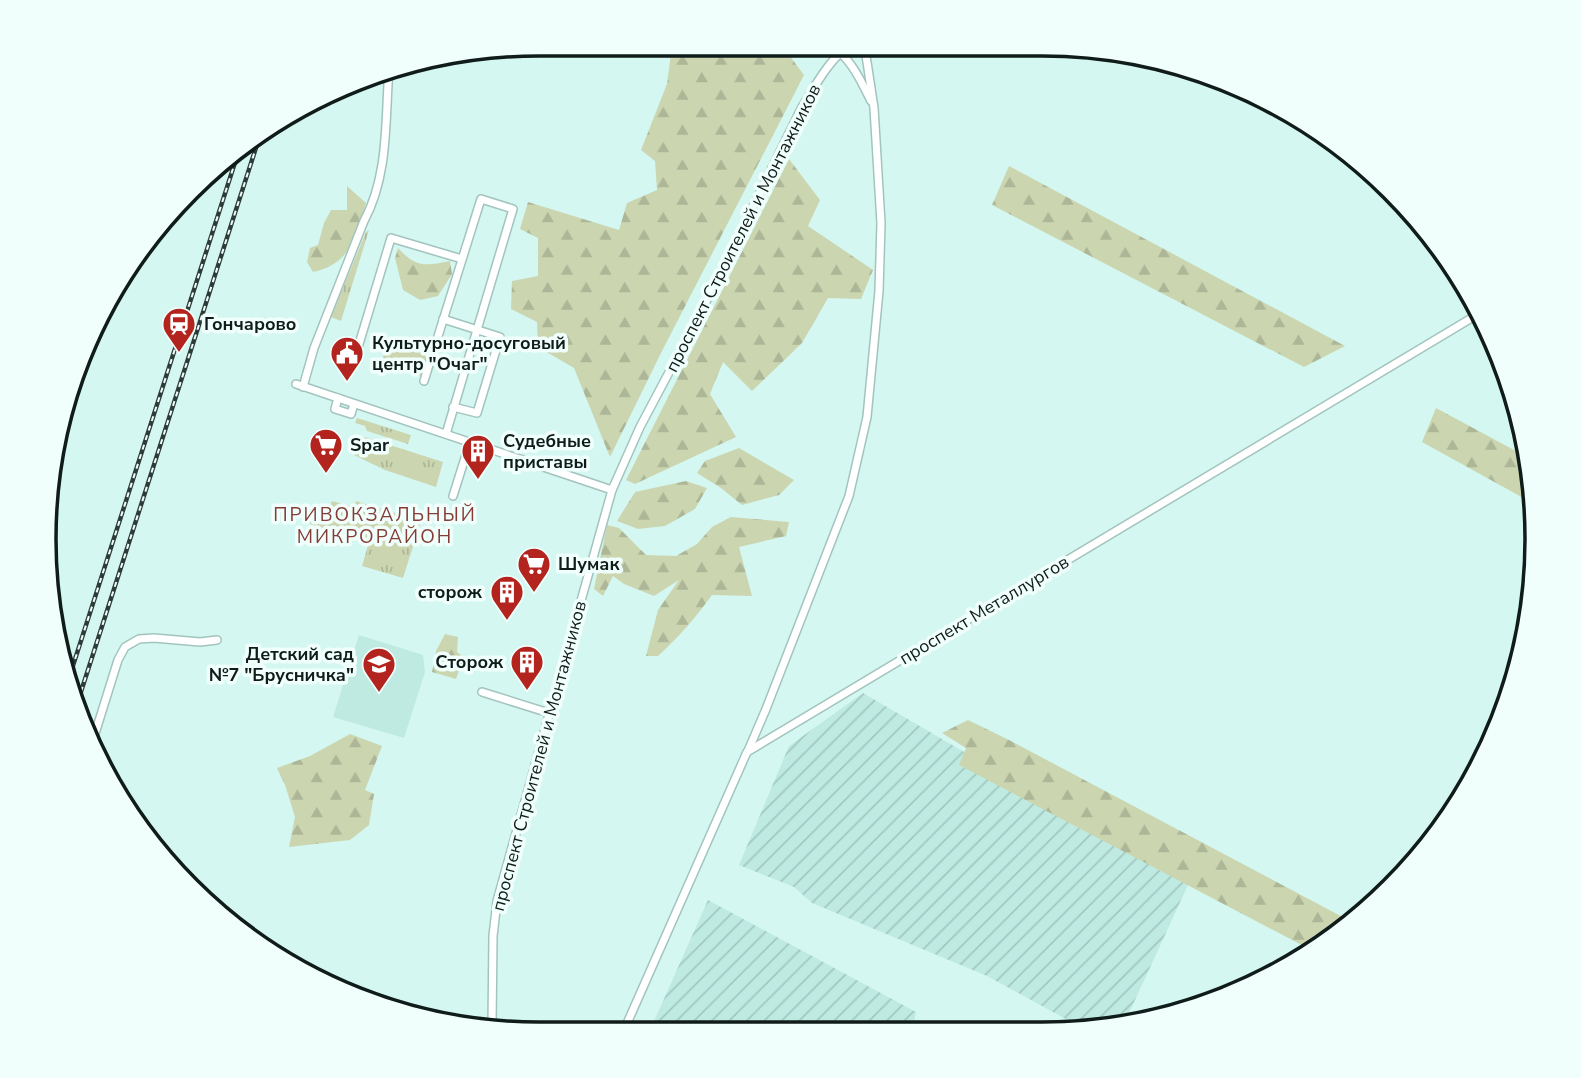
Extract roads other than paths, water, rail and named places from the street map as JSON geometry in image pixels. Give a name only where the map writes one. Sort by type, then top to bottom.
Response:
[{"type":"street","name":"проспект Строителей и Монтажников","points":[[492,1020],[493,936],[498,901],[612,490],[640,427],[701,312],[802,107],[836,56]]},
{"type":"street","points":[[844,56],[874,108]]},
{"type":"street","points":[[628,1022],[766,709],[849,496],[860,456],[867,417],[879,291],[881,223],[874,108],[865,56]]},
{"type":"street","points":[[389,80],[387,120],[373,204],[300,386],[612,490]]},
{"type":"street","points":[[424,381],[481,199],[513,209],[446,434]]},
{"type":"street","points":[[356,354],[391,238],[462,260]]},
{"type":"street","name":"проспект Металлургов","points":[[747,752],[1471,318]]},
{"type":"street","points":[[443,319],[500,337],[477,413],[453,407]]},
{"type":"street","points":[[453,496],[470,442]]},
{"type":"street","points":[[96,731],[118,660],[125,647],[146,638],[200,642],[217,640]]},
{"type":"street","points":[[482,692],[549,713]]},
{"type":"railway","points":[[81,691],[256,148]]},
{"type":"railway","points":[[73,666],[234,165]]},
{"type":"place","name":"Гончарово","points":[[179,354]]},
{"type":"place","name":"Культурно-досуговый центр \"Очаг\"","points":[[347,383]]},
{"type":"place","name":"Spar","points":[[326,475]]},
{"type":"place","name":"Судебные приставы","points":[[478,481]]},
{"type":"place","name":"Шумак","points":[[534,594]]},
{"type":"place","name":"сторож","points":[[507,622]]},
{"type":"place","name":"Сторож","points":[[527,692]]},
{"type":"place","name":"Детский сад №7 \"Брусничка\"","points":[[379,694]]},
{"type":"district","name":"ПРИВОКЗАЛЬНЫЙ МИКРОРАЙОН","points":[[375,525]]}]
